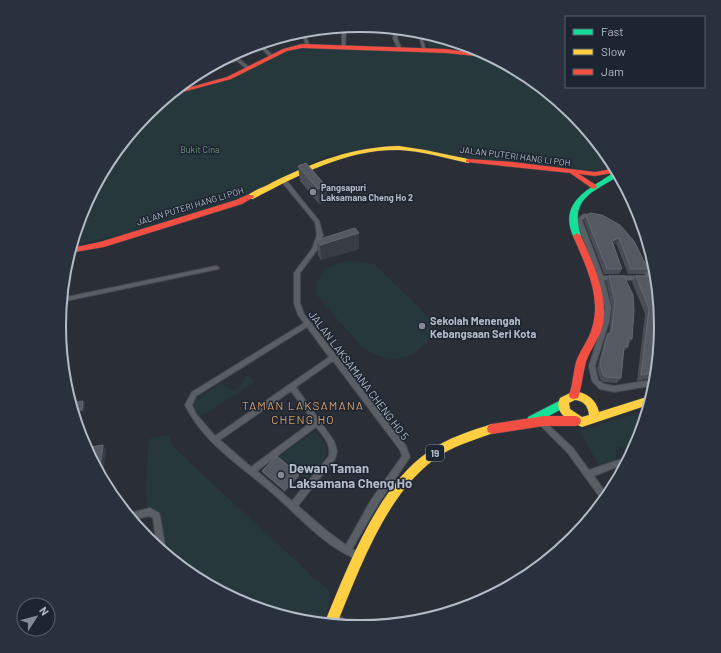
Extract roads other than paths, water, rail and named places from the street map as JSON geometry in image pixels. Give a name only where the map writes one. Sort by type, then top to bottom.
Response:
[{"type":"street","points":[[343,47],[344,33]]},
{"type":"street","points":[[396,35],[395,38],[400,50]]},
{"type":"street","points":[[305,38],[309,46]]},
{"type":"street","points":[[421,39],[425,51]]},
{"type":"street","points":[[184,91],[229,78],[271,56],[292,48],[309,46],[343,47],[453,51],[471,53]]},
{"type":"street","points":[[264,49],[271,56]]},
{"type":"street","points":[[233,61],[237,60],[248,68]]},
{"type":"street","name":"JALAN PUTERI HANG LI POH","points":[[76,250],[101,245],[181,218],[239,202],[331,158],[364,150],[388,148],[410,149],[474,162],[512,164],[595,174],[611,172]]},
{"type":"street","points":[[572,172],[593,187]]},
{"type":"street","points":[[523,424],[544,415],[564,403],[565,399],[574,395],[578,386],[581,362],[595,334],[599,318],[599,308],[597,277],[572,221],[573,209],[579,199],[593,187],[613,174]]},
{"type":"street","name":"JALAN LAKSAMANA CHENG HO 5","points":[[284,181],[317,222],[320,229],[320,235],[317,243],[297,273],[298,310],[403,448],[406,458],[374,503],[346,550]]},
{"type":"street","points":[[602,217],[584,216],[579,220],[608,307],[606,322],[592,366],[595,381],[602,387],[614,389],[649,383]]},
{"type":"street","points":[[597,277],[650,278],[641,257]]},
{"type":"street","points":[[68,299],[216,268]]},
{"type":"street","points":[[308,324],[194,394],[188,405],[191,413],[216,439],[252,471],[346,550],[358,556]]},
{"type":"street","points":[[216,439],[334,357]]},
{"type":"street","points":[[578,386],[595,410],[594,418]]},
{"type":"street","points":[[292,387],[332,443],[333,454],[293,506]]},
{"type":"street","points":[[574,395],[605,408],[616,409]]},
{"type":"street","points":[[564,403],[565,411],[576,421],[586,422],[616,409],[646,400]]},
{"type":"street","name":"19","points":[[333,619],[358,556],[375,524],[406,478],[429,457],[461,439],[478,433],[523,424],[564,420],[576,421]]},
{"type":"street","points":[[252,471],[317,422]]},
{"type":"street","points":[[541,422],[570,450],[603,494]]},
{"type":"street","points":[[589,474],[622,463]]},
{"type":"street","points":[[135,516],[150,512],[156,516],[161,543]]},
{"type":"place","name":"Pangsapuri Laksamana Cheng Ho 2","points":[[313,192]]},
{"type":"place","name":"Sekolah Menengah Kebangsaan Seri Kota","points":[[422,326]]},
{"type":"place","name":"Dewan Taman Laksamana Cheng Ho","points":[[281,475]]},
{"type":"district","name":"TAMAN LAKSAMANA CHENG HO","points":[[303,412]]},
{"type":"park label","name":"Bukit Cina","points":[[200,149]]}]
